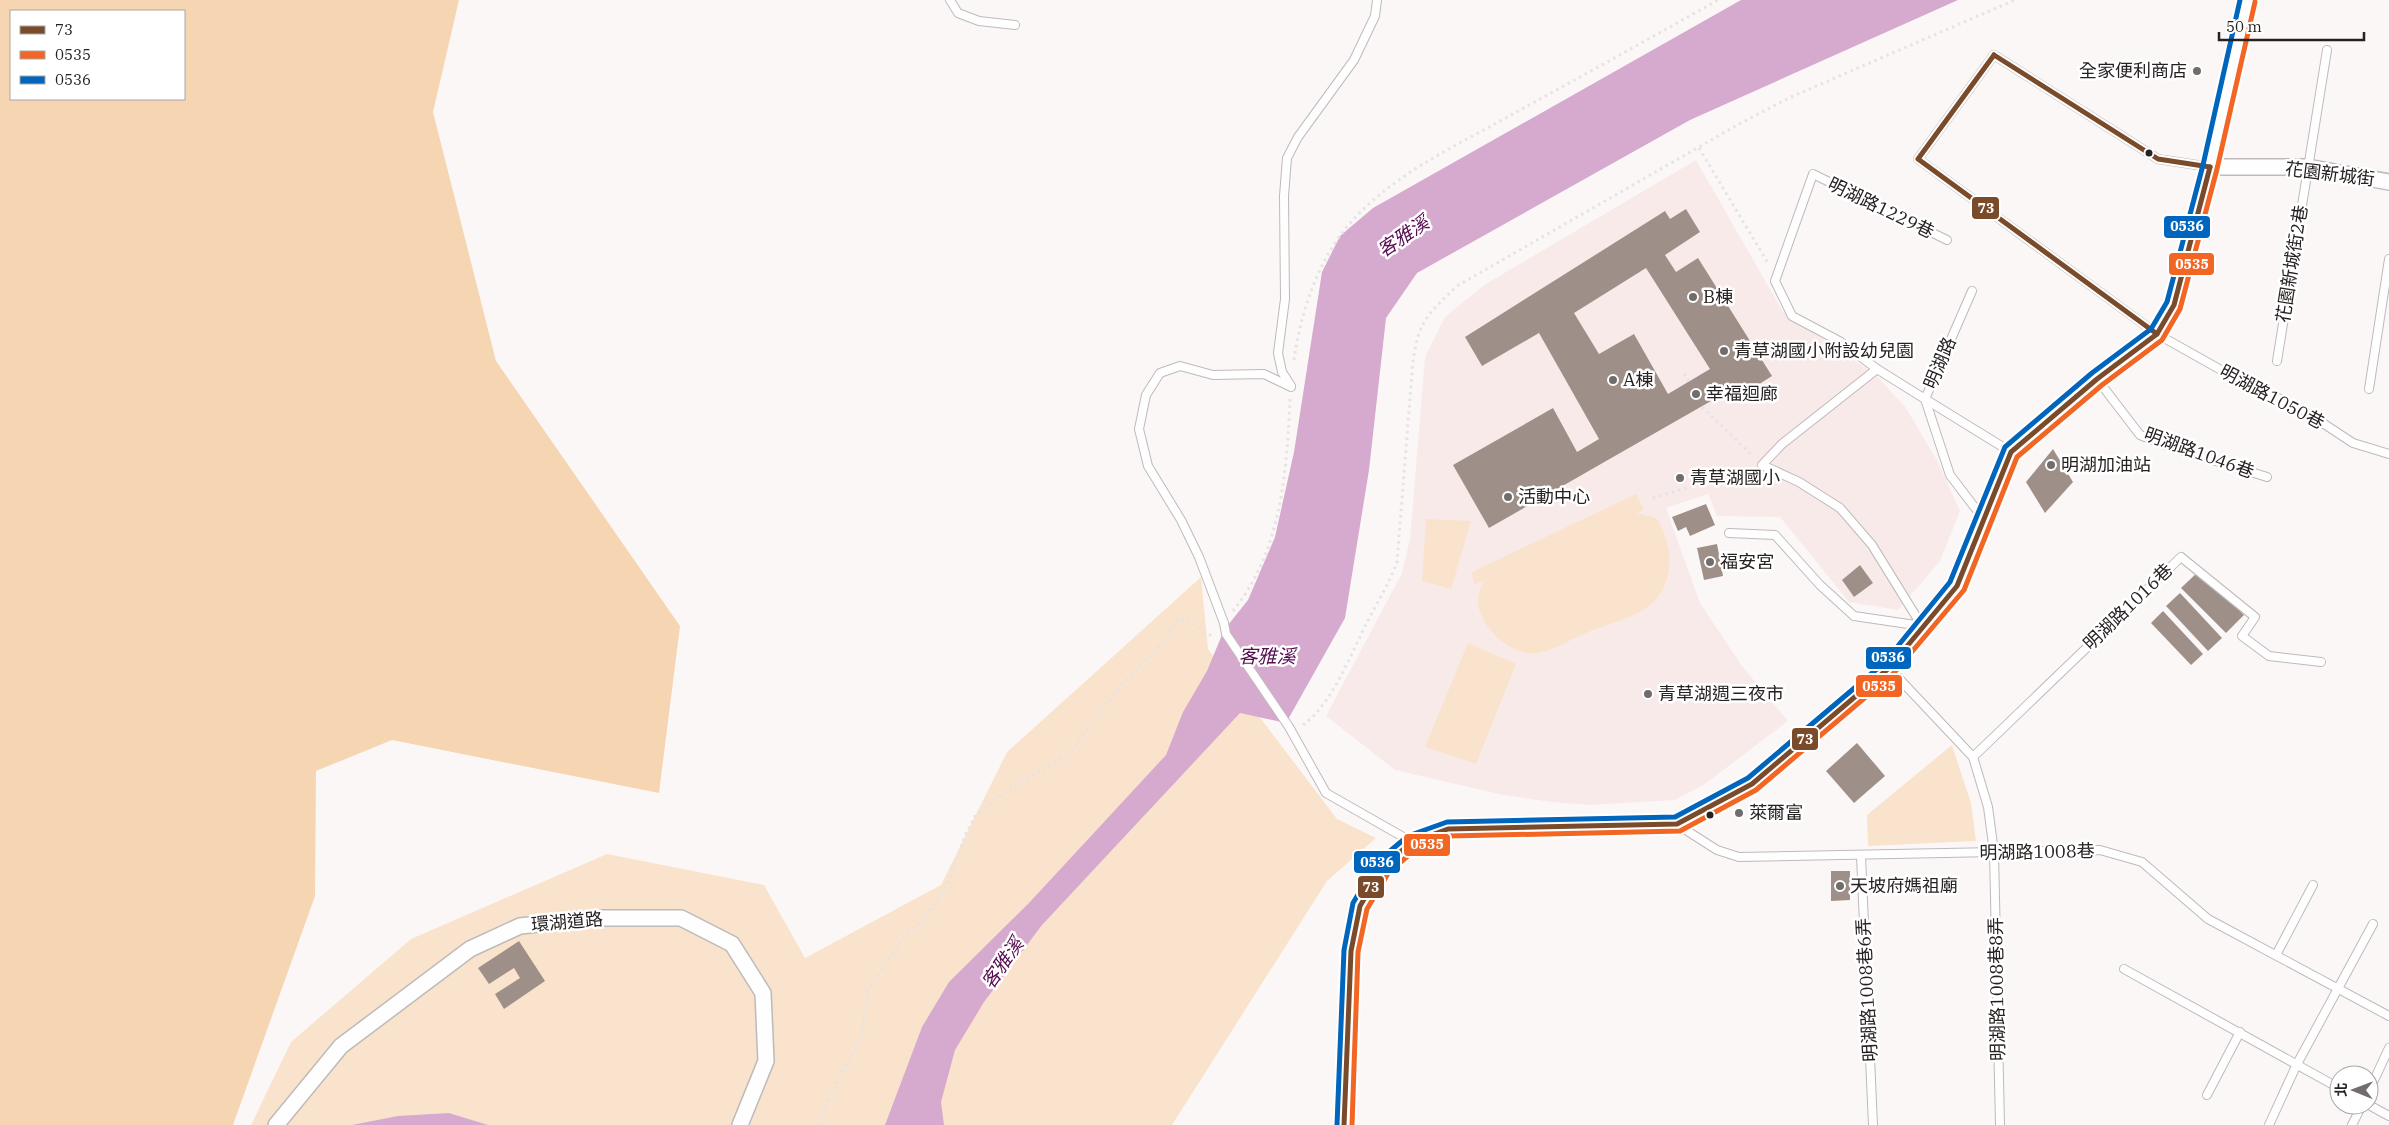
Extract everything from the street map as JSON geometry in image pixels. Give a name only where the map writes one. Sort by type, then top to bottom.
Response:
[{"type":"street","points":[[1344,1125],[1351,951],[1360,906],[1383,867],[1412,842],[1448,829],[1677,824],[1752,784],[1890,668],[1922,626],[1957,586],[1985,521],[2011,452],[2097,379],[2156,334],[2174,305],[2210,167],[2248,0]]},
{"type":"street","name":"花園新城街","points":[[2210,167],[2307,167],[2389,182]]},
{"type":"street","name":"環湖道路","points":[[276,1125],[341,1046],[470,949],[520,926],[595,918],[682,918],[732,944],[763,993],[766,1061],[740,1125]]},
{"type":"lane","points":[[950,0],[958,13],[979,21],[1014,25]]},
{"type":"lane","points":[[1291,387],[1282,372],[1278,353],[1285,299],[1284,196],[1287,158],[1298,137],[1354,60],[1374,16],[1377,0]]},
{"type":"lane","name":"花園新城街2巷","points":[[2277,361],[2327,50]]},
{"type":"lane","name":"明湖路1050巷","points":[[2210,167],[2158,159],[1994,55],[1918,159],[2156,334],[2230,375],[2303,410],[2353,443],[2389,454]]},
{"type":"lane","name":"明湖路1229巷","points":[[1925,398],[1877,369],[1840,342],[1792,316],[1775,281],[1813,174],[1947,240]]},
{"type":"lane","points":[[2369,389],[2389,259]]},
{"type":"lane","name":"明湖路","points":[[1972,290],[1925,398],[2011,452]]},
{"type":"lane","points":[[1291,387],[1264,374],[1213,375],[1180,366],[1160,373],[1146,395],[1139,428],[1148,466],[1181,520],[1199,557],[1224,623],[1226,634],[1290,730],[1326,793],[1412,842]]},
{"type":"lane","points":[[1877,369],[1782,444],[1762,465],[1799,482],[1840,508],[1872,546],[1922,626]]},
{"type":"lane","name":"明湖路1046巷","points":[[2097,379],[2140,435],[2165,445],[2267,477]]},
{"type":"lane","points":[[1925,398],[1950,475],[1985,521]]},
{"type":"lane","points":[[1729,533],[1775,535],[1820,585],[1854,616],[1922,626]]},
{"type":"lane","name":"明湖路1016巷","points":[[1973,757],[2181,557],[2255,617],[2242,636],[2270,656],[2321,662]]},
{"type":"lane","points":[[1890,668],[1973,757],[1988,807],[1994,852]]},
{"type":"lane","name":"明湖路1008巷","points":[[1677,824],[1717,850],[1739,857],[2100,850],[2142,862],[2208,920],[2389,1016]]},
{"type":"lane","name":"明湖路1008巷8弄","points":[[1994,852],[2000,1125]]},
{"type":"lane","name":"明湖路1008巷6弄","points":[[1861,856],[1873,1125]]},
{"type":"lane","points":[[2276,955],[2313,885]]},
{"type":"lane","points":[[2269,1125],[2297,1064],[2373,924]]},
{"type":"lane","points":[[2124,969],[2329,1082]]},
{"type":"lane","points":[[2207,1095],[2240,1032]]},
{"type":"lane","points":[[2379,1070],[2389,1048]]},
{"type":"path","points":[[1224,623],[1244,597],[1261,568],[1267,552],[1276,517],[1285,464],[1291,387],[1301,322],[1313,286],[1327,255],[1340,236],[1386,188],[1438,156],[1718,0]]},
{"type":"path","points":[[1290,730],[1308,721],[1324,701],[1353,653],[1388,585],[1397,562],[1413,361],[1417,335],[1426,317],[1457,286],[1699,148],[1798,94],[2015,0]]},
{"type":"path","points":[[1699,148],[1766,262],[1779,270]]},
{"type":"path","points":[[1684,374],[1689,381]]},
{"type":"path","points":[[1653,498],[1762,465],[1702,407]]},
{"type":"path","points":[[818,1125],[836,1084],[861,1038],[868,992],[906,934],[923,921],[948,884],[965,836],[976,814],[1008,790],[1070,753],[1120,686],[1166,639],[1179,618],[1196,626],[1207,635],[1226,634]]},
{"type":"shaded area","points":[[0,0],[459,0],[433,112],[496,361],[680,626],[659,793],[392,740],[316,771],[315,896],[233,1125],[0,1125]]},
{"type":"shaded area","name":"青草湖國小","points":[[1696,160],[1783,312],[1876,375],[1906,408],[1938,462],[1960,511],[1940,561],[1898,610],[1849,602],[1780,517],[1717,516],[1708,494],[1666,508],[1700,603],[1742,666],[1788,721],[1705,784],[1675,800],[1589,805],[1551,802],[1503,795],[1395,770],[1326,716],[1402,573],[1410,539],[1425,357],[1445,317],[1484,285]]},
{"type":"shaded area","points":[[1636,494],[1644,510],[1637,513],[1656,518],[1667,541],[1669,566],[1667,578],[1655,600],[1645,609],[1631,616],[1542,652],[1526,653],[1506,644],[1497,637],[1483,619],[1479,609],[1478,597],[1484,580],[1474,585],[1472,572]]},
{"type":"shaded area","points":[[1426,519],[1471,521],[1451,589],[1422,581]]},
{"type":"shaded area","points":[[1201,577],[1208,649],[1337,819],[1376,838],[1327,881],[1172,1125],[251,1125],[291,1042],[411,939],[607,854],[764,885],[805,958],[941,885],[1007,752]]},
{"type":"shaded area","points":[[1468,643],[1516,664],[1476,764],[1425,747]]},
{"type":"shaded area","points":[[1952,745],[1971,803],[1976,841],[1868,846],[1867,815]]},
{"type":"water","name":"客雅溪","points":[[1741,0],[1958,0],[1690,120],[1417,273],[1386,318],[1369,470],[1345,618],[1286,723],[1240,713],[1042,925],[984,1002],[955,1050],[941,1102],[944,1125],[885,1125],[922,1027],[949,982],[1028,904],[1166,755],[1183,712],[1207,671],[1224,630],[1248,600],[1275,537],[1294,452],[1322,272],[1340,236],[1373,208]]},
{"type":"water","points":[[449,1113],[488,1125],[352,1125],[398,1116]]},
{"type":"building","points":[[1686,209],[1700,232],[1665,255],[1676,272],[1698,258],[1772,376],[1731,402],[1725,393],[1489,528],[1453,465],[1553,408],[1577,452],[1599,439],[1539,333],[1482,366],[1465,337],[1665,211],[1670,219]],"holes":[[[1646,268],[1710,369],[1668,394],[1634,334],[1599,354],[1574,313]]]},
{"type":"building","name":"明湖加油站","points":[[2053,449],[2073,482],[2045,513],[2026,482]]},
{"type":"building","points":[[1706,504],[1715,525],[1690,536],[1686,527],[1678,531],[1672,517]]},
{"type":"building","name":"福安宮","points":[[1717,544],[1723,576],[1704,580],[1697,548]]},
{"type":"building","points":[[1860,565],[1873,583],[1854,597],[1842,580]]},
{"type":"building","points":[[2200,570],[2244,615],[2226,633],[2181,588]]},
{"type":"building","points":[[2180,593],[2222,638],[2208,651],[2166,606]]},
{"type":"building","points":[[2163,611],[2203,654],[2191,665],[2151,623]]},
{"type":"building","points":[[1857,743],[1885,776],[1854,803],[1826,771]]},
{"type":"building","name":"天坡府媽祖廟","points":[[1831,871],[1850,871],[1850,900],[1831,901]]},
{"type":"building","points":[[519,941],[545,981],[504,1009],[495,994],[520,978],[514,968],[489,984],[478,968]]},
{"type":"transit line","name":"0536","points":[[1337,1125],[1344,950],[1353,903],[1378,861],[1408,836],[1447,822],[1675,817],[1748,778],[1884,663],[1950,582],[2005,447],[2092,373],[2151,329],[2167,302],[2203,165],[2240,0]]},
{"type":"transit line","name":"0535","points":[[1352,1125],[1358,952],[1367,909],[1389,872],[1416,849],[1449,836],[1680,831],[1756,790],[1894,673],[1964,590],[2017,457],[2102,385],[2162,340],[2180,309],[2217,169],[2255,2]]},
{"type":"transit line","name":"73","points":[[1994,55],[1918,159],[2157,334]]},
{"type":"transit line","name":"73","points":[[1994,55],[2158,159],[2210,167]]},
{"type":"transit line","name":"73","points":[[1344,1125],[1351,951],[1360,906],[1383,867],[1412,842],[1448,829],[1677,824],[1752,784],[1889,668],[1957,586],[2011,452],[2097,379],[2157,334],[2174,305],[2210,167]]},
{"type":"place","name":"全家便利商店","points":[[2197,71]]},
{"type":"place","name":"B棟","points":[[1693,297]]},
{"type":"place","name":"青草湖國小附設幼兒園","points":[[1724,351]]},
{"type":"place","name":"A棟","points":[[1613,380]]},
{"type":"place","name":"幸福迴廊","points":[[1696,394]]},
{"type":"place","name":"明湖加油站","points":[[2051,465]]},
{"type":"place","name":"青草湖國小","points":[[1680,478]]},
{"type":"place","name":"活動中心","points":[[1508,497]]},
{"type":"place","name":"福安宮","points":[[1710,562]]},
{"type":"place","name":"青草湖週三夜市","points":[[1648,694]]},
{"type":"place","name":"萊爾富","points":[[1739,813]]},
{"type":"place","name":"天坡府媽祖廟","points":[[1840,886]]}]
